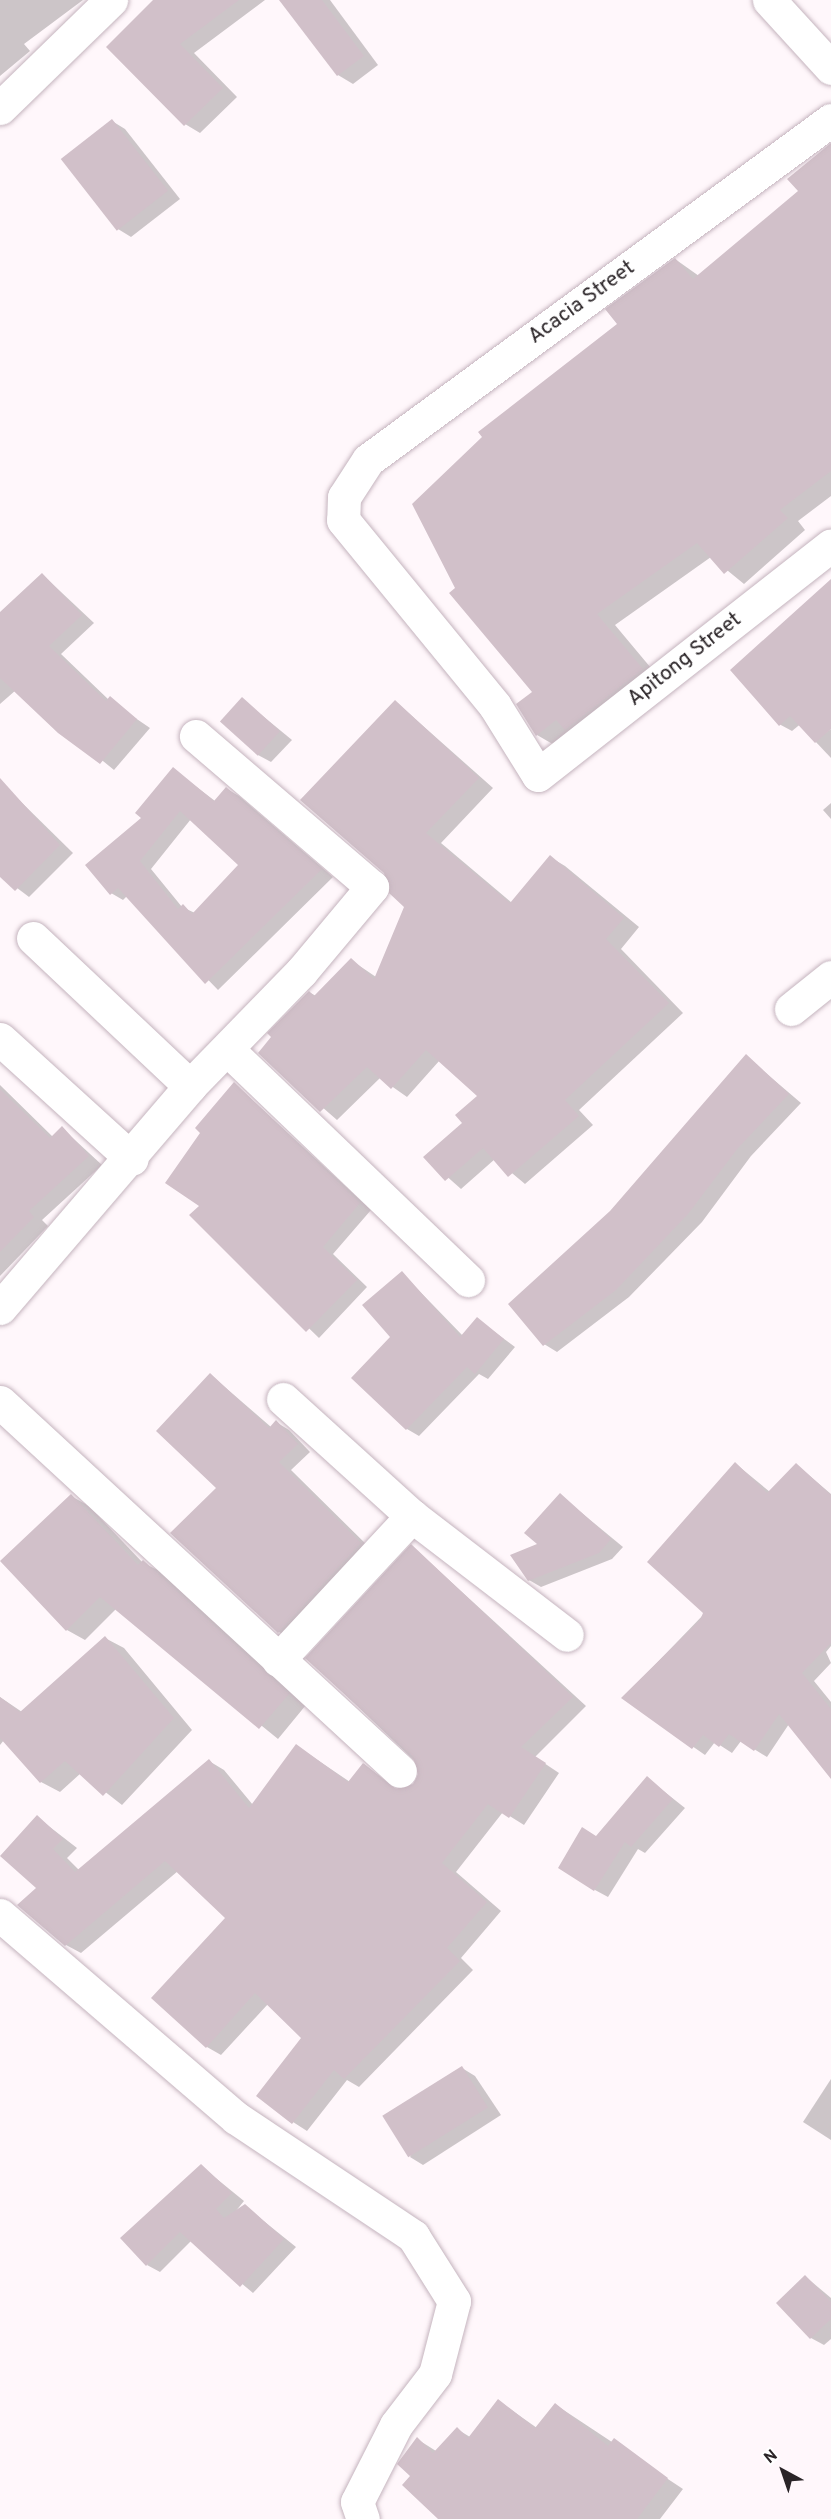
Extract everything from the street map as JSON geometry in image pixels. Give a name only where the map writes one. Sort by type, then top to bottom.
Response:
[{"type":"street","points":[[0,108],[111,0]]},
{"type":"street","points":[[769,0],[831,68]]},
{"type":"street","name":"Acacia Street","points":[[538,775],[495,706],[354,539],[343,520],[344,497],[368,460],[831,120]]},
{"type":"street","name":"Apitong Street","points":[[538,775],[831,545]]},
{"type":"street","points":[[3,1298],[132,1159],[190,1086],[227,1049],[372,887],[196,736]]},
{"type":"street","points":[[33,938],[190,1086]]},
{"type":"street","points":[[791,1009],[831,976]]},
{"type":"street","points":[[0,1039],[132,1159]]},
{"type":"street","points":[[227,1049],[468,1280]]},
{"type":"street","points":[[283,1399],[412,1516],[567,1635]]},
{"type":"street","points":[[0,1402],[400,1771]]},
{"type":"street","points":[[278,1660],[412,1516]]},
{"type":"street","points":[[0,1916],[236,2118],[413,2236],[454,2301],[435,2374],[396,2425],[357,2502],[363,2519]]},
{"type":"building","points":[[153,0],[239,0],[180,44],[223,88],[184,126],[106,47]]},
{"type":"building","points":[[279,0],[322,0],[364,56],[337,76]]},
{"type":"building","points":[[112,119],[168,191],[117,231],[61,159]]},
{"type":"building","points":[[831,143],[831,471],[780,510],[788,518],[724,574],[697,543],[597,614],[643,669],[565,730],[556,720],[536,736],[516,704],[532,692],[449,593],[455,588],[412,504],[482,437],[478,432],[617,324],[605,309],[675,258],[693,279],[798,191],[787,179]]},
{"type":"building","points":[[42,573],[82,615],[49,646],[106,701],[110,696],[137,719],[100,764],[58,733],[0,678],[0,612]]},
{"type":"building","points":[[831,579],[831,729],[815,743],[790,716],[779,726],[730,670]]},
{"type":"building","points":[[242,697],[280,731],[258,756],[220,722]]},
{"type":"building","points":[[395,700],[479,778],[426,833],[510,903],[550,855],[624,918],[606,939],[669,1003],[565,1100],[579,1116],[508,1177],[483,1148],[445,1181],[423,1157],[462,1123],[455,1115],[477,1096],[426,1050],[391,1089],[367,1067],[320,1112],[258,1053],[271,1037],[267,1033],[309,991],[314,996],[351,958],[374,979],[404,907],[389,893],[384,873],[300,800]]},
{"type":"building","points":[[173,767],[214,801],[226,787],[322,869],[205,984],[118,888],[110,895],[85,865],[141,818],[135,813]],"holes":[[[180,811],[238,865],[192,914],[183,904],[178,909],[140,861]]]},
{"type":"building","points":[[0,778],[60,845],[15,891],[0,877]]},
{"type":"building","points":[[746,1054],[789,1094],[738,1148],[688,1214],[616,1290],[543,1346],[508,1304],[610,1211]]},
{"type":"building","points":[[234,1082],[360,1203],[323,1247],[357,1280],[306,1332],[189,1215],[199,1206],[165,1183],[200,1133],[195,1128]]},
{"type":"building","points":[[0,1089],[50,1138],[62,1126],[89,1156],[29,1211],[34,1217],[0,1252]]},
{"type":"building","points":[[402,1271],[460,1337],[477,1317],[504,1339],[475,1374],[467,1367],[406,1430],[351,1378],[390,1337],[362,1305]]},
{"type":"building","points":[[210,1373],[269,1428],[276,1420],[298,1444],[279,1462],[361,1543],[278,1633],[170,1533],[216,1488],[156,1431]]},
{"type":"building","points":[[735,1462],[767,1493],[796,1463],[831,1495],[831,1643],[802,1673],[831,1709],[831,1779],[779,1714],[754,1751],[729,1734],[719,1747],[703,1735],[692,1749],[621,1698],[700,1620],[703,1613],[647,1562]]},
{"type":"building","points":[[560,1493],[611,1539],[599,1553],[528,1581],[510,1555],[537,1544],[524,1533]]},
{"type":"building","points":[[71,1494],[138,1565],[143,1560],[289,1694],[259,1729],[100,1597],[66,1631],[0,1561]]},
{"type":"building","points":[[411,1544],[573,1697],[521,1747],[546,1763],[509,1818],[488,1804],[442,1863],[487,1902],[447,1948],[460,1961],[344,2079],[334,2070],[292,2124],[256,2096],[301,2038],[255,1993],[206,2048],[151,1998],[225,1918],[165,1861],[65,1946],[17,1905],[36,1888],[0,1856],[37,1815],[63,1839],[53,1849],[75,1872],[209,1759],[249,1808],[296,1744],[348,1782],[363,1763],[395,1789],[413,1784],[418,1775],[413,1757],[305,1658]]},
{"type":"building","points":[[105,1636],[174,1718],[103,1796],[65,1761],[40,1783],[0,1738],[0,1697],[20,1712]]},
{"type":"building","points":[[647,1776],[673,1799],[631,1847],[625,1842],[594,1891],[558,1868],[582,1827],[596,1836]]},
{"type":"building","points":[[462,2066],[488,2108],[408,2157],[382,2116]]},
{"type":"building","points":[[201,2164],[232,2193],[216,2209],[224,2218],[245,2204],[284,2239],[240,2287],[180,2232],[146,2266],[120,2238]]},
{"type":"building","points":[[805,2275],[831,2302],[831,2319],[810,2339],[776,2303]]},
{"type":"building","points":[[498,2399],[535,2428],[555,2403],[608,2446],[614,2438],[668,2478],[637,2519],[438,2519],[402,2485],[410,2476],[397,2464],[417,2437],[433,2453],[457,2427],[468,2438]]}]
